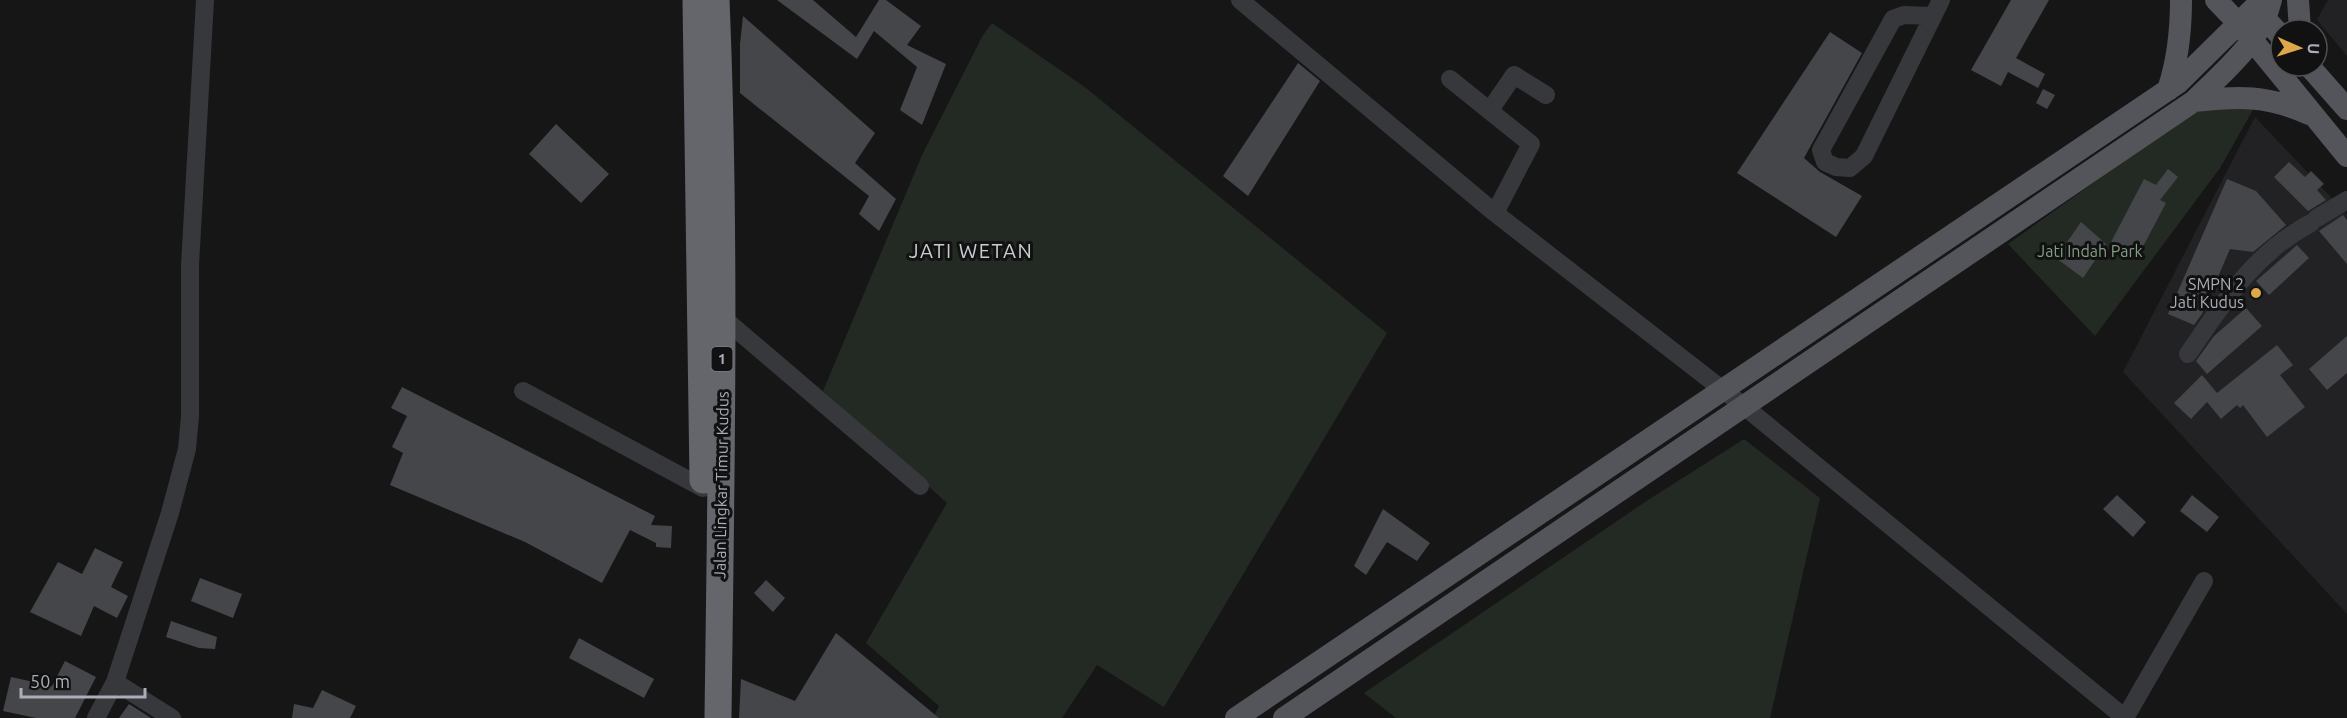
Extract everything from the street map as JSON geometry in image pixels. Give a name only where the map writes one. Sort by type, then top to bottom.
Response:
[{"type":"highway","name":"Jalan Lingkar Timur Kudus","points":[[696,0],[703,488],[700,718]]},
{"type":"highway","name":"Jalan Lingkar Timur Kudus","points":[[717,0],[722,317],[718,718]]},
{"type":"main road","points":[[2168,90],[2181,33],[2181,0]]},
{"type":"main road","points":[[2216,0],[2260,16],[2313,116],[2347,156]]},
{"type":"main road","points":[[2298,0],[2299,18]]},
{"type":"main road","points":[[1236,718],[2168,90],[2260,16]]},
{"type":"main road","points":[[1284,718],[2194,101],[2260,16]]},
{"type":"main road","points":[[2319,78],[2347,110]]},
{"type":"main road","points":[[2194,101],[2234,96],[2261,98],[2284,103],[2313,116]]},
{"type":"street","points":[[96,718],[115,681],[170,513],[187,449],[190,416],[190,265],[205,0]]},
{"type":"street","points":[[1240,0],[1495,213],[1745,407],[2125,718],[2204,581]]},
{"type":"street","points":[[1937,8],[1864,156],[1850,168],[1836,167],[1825,162],[1821,150],[1893,18],[1937,8]]},
{"type":"street","points":[[1490,111],[1514,75],[1546,95]]},
{"type":"street","points":[[1450,79],[1531,144],[1495,213]]},
{"type":"street","points":[[2188,354],[2241,278],[2294,232],[2347,200]]},
{"type":"street","points":[[722,317],[920,486]]},
{"type":"street","points":[[523,390],[703,488]]},
{"type":"street","points":[[115,681],[172,718]]},
{"type":"shaded area","points":[[2328,0],[2347,0],[2347,56],[2329,34],[2329,18],[2318,18]]},
{"type":"shaded area","name":"SMPN 2 Jati Kudus","points":[[2255,117],[2347,214],[2347,614],[2123,372]]},
{"type":"green space","points":[[992,23],[1086,88],[1387,333],[1164,707],[1097,665],[1062,718],[933,718],[939,706],[866,643],[947,503],[823,391],[923,153],[983,35]]},
{"type":"green space","name":"Jati Indah Park","points":[[2226,102],[2254,108],[2220,168],[2095,336],[2008,244],[2190,114]]},
{"type":"green space","points":[[1744,439],[1820,498],[1770,718],[1396,718],[1364,693],[1648,500]]},
{"type":"building","points":[[777,0],[813,0],[856,37],[879,0],[886,0],[921,26],[907,45],[946,64],[922,125],[900,110],[917,67],[874,31],[857,59]]},
{"type":"building","points":[[2011,0],[2049,0],[2016,58],[2045,74],[2038,88],[2008,72],[2001,86],[1971,70]]},
{"type":"building","points":[[743,16],[875,133],[855,163],[896,199],[879,231],[859,214],[869,196],[740,93],[740,44]]},
{"type":"building","points":[[1830,32],[1862,53],[1804,158],[1820,172],[1862,196],[1836,237],[1737,173]]},
{"type":"building","points":[[1298,63],[1320,81],[1248,196],[1223,176]]},
{"type":"building","points":[[2043,89],[2055,95],[2047,109],[2036,103]]},
{"type":"building","points":[[556,124],[609,174],[581,203],[529,154]]},
{"type":"building","points":[[2289,162],[2305,177],[2311,171],[2324,184],[2317,190],[2326,200],[2308,211],[2274,177]]},
{"type":"building","points":[[2168,169],[2178,177],[2160,200],[2166,203],[2138,256],[2111,242],[2144,179],[2156,185]]},
{"type":"building","points":[[2227,179],[2256,191],[2286,225],[2253,252],[2230,249],[2202,314],[2194,325],[2168,314]]},
{"type":"building","points":[[2343,215],[2347,220],[2347,264],[2319,231]]},
{"type":"building","points":[[2081,222],[2106,244],[2083,278],[2056,258]]},
{"type":"building","points":[[2297,245],[2309,258],[2269,295],[2256,281]]},
{"type":"building","points":[[2246,308],[2262,326],[2207,374],[2196,361],[2214,336]]},
{"type":"building","points":[[2347,336],[2347,373],[2327,390],[2309,369]]},
{"type":"building","points":[[2277,345],[2293,365],[2280,375],[2305,407],[2267,437],[2243,405],[2240,408],[2237,405],[2221,419],[2207,402],[2191,419],[2174,403],[2202,375],[2217,393]]},
{"type":"building","points":[[402,387],[655,516],[651,525],[672,526],[671,548],[656,547],[656,543],[630,530],[602,583],[525,542],[390,485],[403,453],[392,447],[407,416],[391,408]]},
{"type":"building","points":[[2117,495],[2146,522],[2133,537],[2103,509]]},
{"type":"building","points":[[2192,495],[2219,517],[2207,532],[2180,511]]},
{"type":"building","points":[[1383,509],[1430,543],[1417,561],[1387,542],[1366,575],[1354,566]]},
{"type":"building","points":[[95,548],[123,562],[111,587],[128,596],[117,618],[94,606],[81,636],[30,612],[58,562],[82,574]]},
{"type":"building","points":[[200,578],[242,594],[233,618],[191,601]]},
{"type":"building","points":[[766,580],[785,598],[773,612],[754,593]]},
{"type":"building","points":[[171,621],[217,637],[215,649],[199,648],[166,637]]},
{"type":"building","points":[[836,633],[939,718],[739,718],[741,679],[795,701]]},
{"type":"building","points":[[579,638],[654,679],[644,698],[569,658]]},
{"type":"building","points":[[65,661],[96,677],[75,718],[36,718],[3,711],[11,677],[52,686]]},
{"type":"building","points":[[322,690],[356,706],[350,718],[292,718],[294,704],[313,708]]},
{"type":"building","points":[[129,704],[151,718],[119,718]]},
{"type":"place","name":"SMPN 2 Jati Kudus","points":[[2256,293]]},
{"type":"district","name":"JATI WETAN","points":[[971,251]]}]
